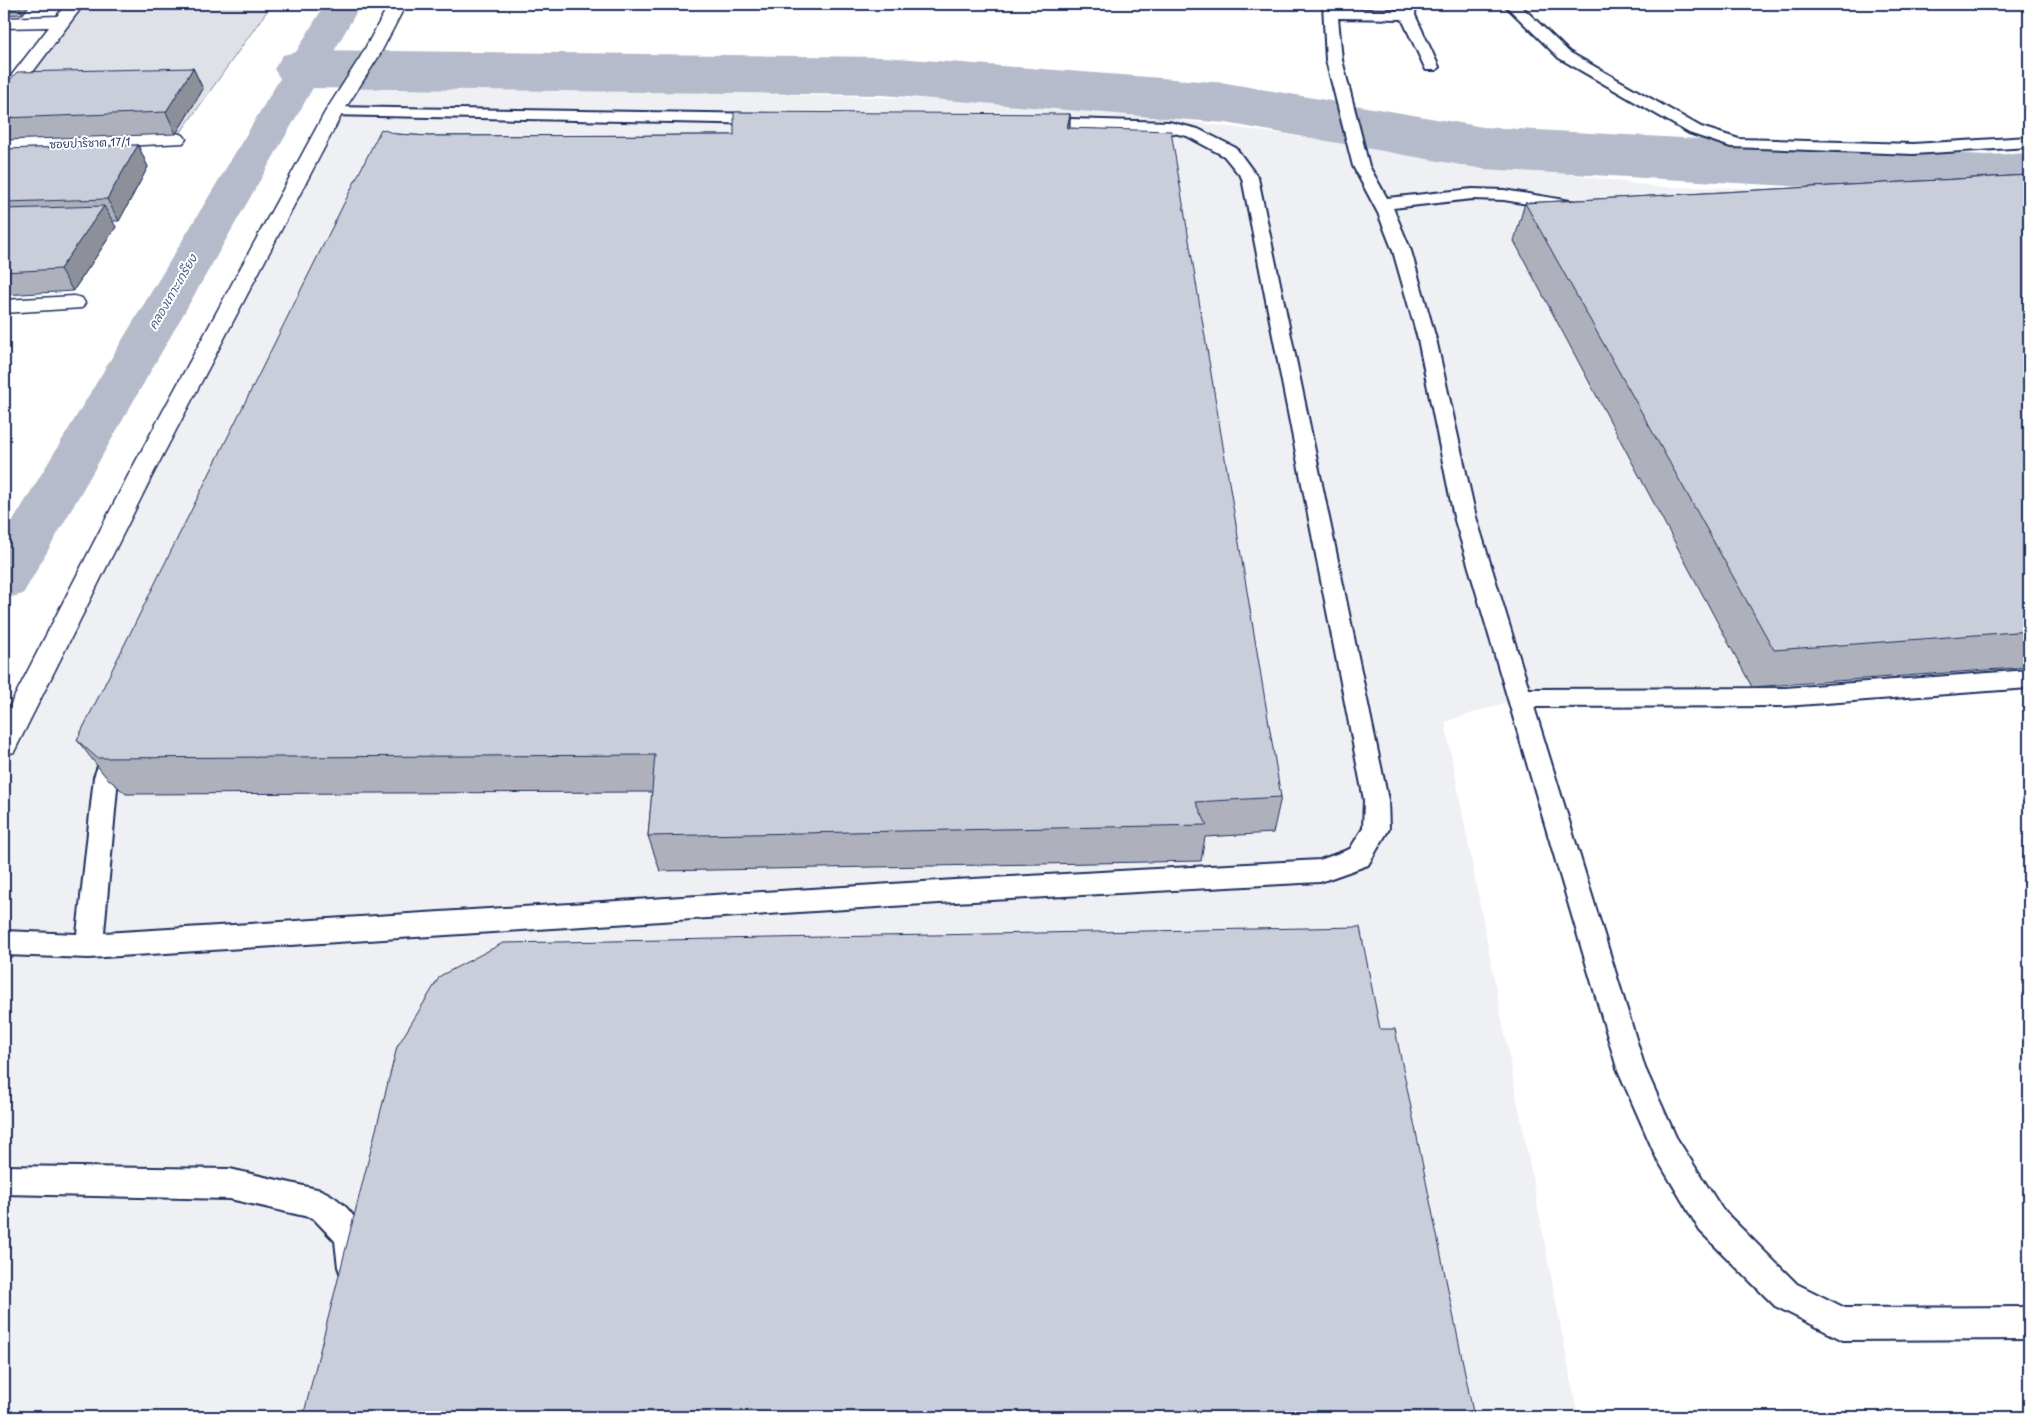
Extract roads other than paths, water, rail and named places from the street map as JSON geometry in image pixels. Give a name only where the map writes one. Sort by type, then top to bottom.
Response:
[{"type":"street","points":[[4,97],[75,4]]},
{"type":"street","points":[[4,744],[142,472],[334,112],[370,56],[397,4]]},
{"type":"street","points":[[4,23],[63,21]]},
{"type":"street","name":"ซอยปาริชาต 17/1","points":[[4,146],[176,139]]},
{"type":"street","points":[[4,307],[74,303]]},
{"type":"lane","points":[[1511,4],[1564,55],[1695,130],[1738,144],[1913,148],[2029,142]]},
{"type":"lane","points":[[1430,67],[1408,9],[1330,8],[1334,60],[1360,166],[1383,204],[1402,252],[1427,339],[1465,517],[1632,1068],[1666,1147],[1711,1220],[1786,1295],[1843,1324],[2029,1323]]},
{"type":"lane","points":[[334,112],[786,119]]},
{"type":"lane","points":[[410,137],[421,114]]},
{"type":"lane","points":[[4,944],[88,946],[955,891],[1320,871],[1359,857],[1376,829],[1376,800],[1250,178],[1230,152],[1192,132],[1184,130],[1169,127],[1013,123]]},
{"type":"lane","points":[[1383,204],[1472,194],[1504,196],[1597,210]]},
{"type":"lane","points":[[1519,698],[1785,696],[2029,679]]},
{"type":"lane","points":[[88,946],[106,776],[123,730]]},
{"type":"lane","points":[[4,1180],[230,1184],[321,1205],[349,1234],[353,1256],[350,1292]]},
{"type":"waterway","name":"คลองเกาะเกรียง","points":[[4,580],[343,4]]},
{"type":"waterway","points":[[306,69],[884,76],[1226,103],[1483,148],[1986,176],[2029,174]]}]
